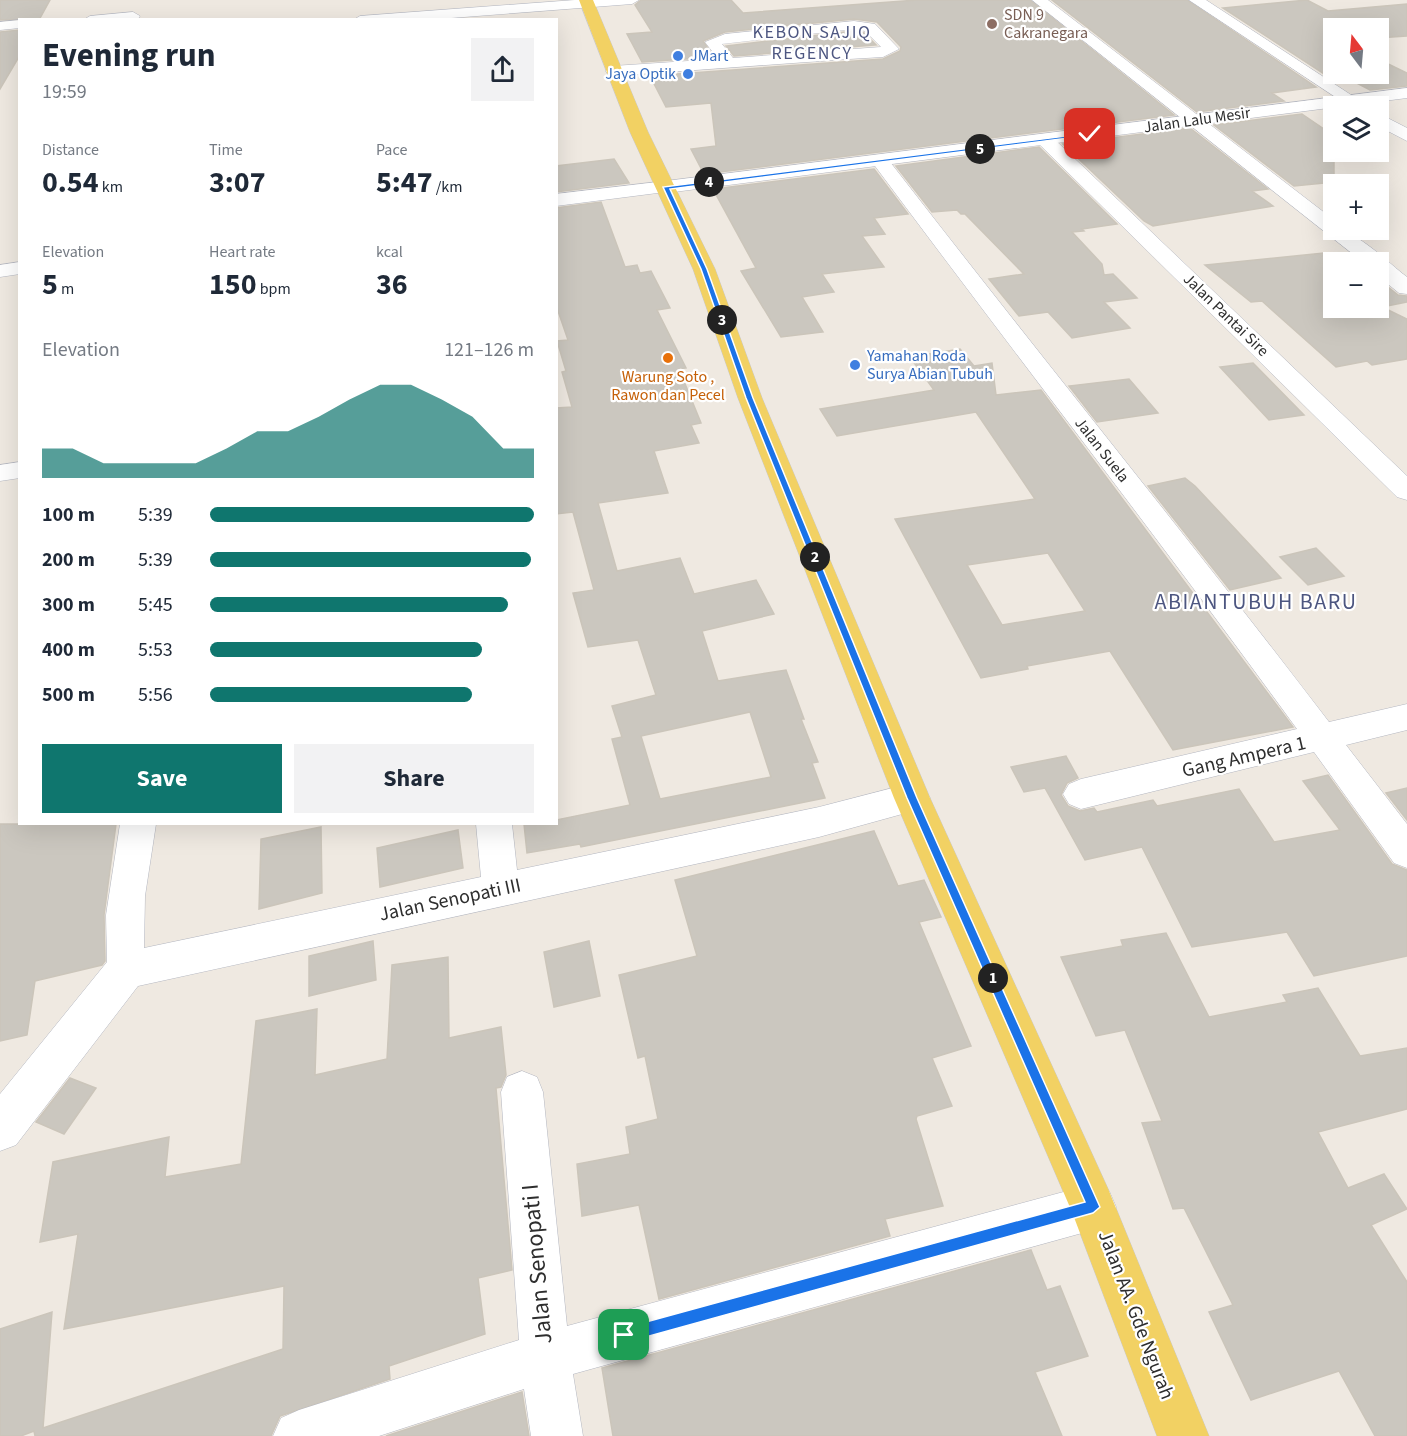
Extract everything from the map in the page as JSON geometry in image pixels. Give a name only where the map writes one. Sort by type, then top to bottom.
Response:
[{"type":"main road","name":"Jalan AA. Gde Ngurah","points":[[586,2],[613,71],[704,269],[750,398],[912,798],[1093,1207],[1183,1436]]},
{"type":"street","points":[[133,18],[139,0]]},
{"type":"street","points":[[385,18],[632,0]]},
{"type":"street","points":[[1039,0],[1362,252]]},
{"type":"street","points":[[1196,0],[1344,96]]},
{"type":"street","points":[[0,26],[18,24]]},
{"type":"street","points":[[613,71],[728,61],[753,63],[883,52],[891,49],[870,27],[854,25],[725,38],[713,42],[728,61]]},
{"type":"street","name":"Jalan Lalu Mesir","points":[[1389,97],[1407,93]]},
{"type":"street","name":"Jalan Lalu Mesir","points":[[558,200],[881,162],[1192,119],[1323,107]]},
{"type":"street","points":[[1389,125],[1407,136]]},
{"type":"street","name":"Jalan Pantai Sire","points":[[1045,140],[1407,491]]},
{"type":"street","name":"Jalan Suela","points":[[881,162],[917,212],[1195,567],[1407,852]]},
{"type":"street","points":[[0,271],[18,268]]},
{"type":"street","points":[[1389,274],[1407,288]]},
{"type":"street","points":[[0,473],[18,470]]},
{"type":"street","name":"Gang Ampera 1","points":[[1081,794],[1407,717]]},
{"type":"street","name":"Jalan Senopati III","points":[[128,967],[182,960],[501,889],[819,822],[912,798]]},
{"type":"street","points":[[0,1129],[128,967],[125,955],[126,901],[138,825]]},
{"type":"street","points":[[494,825],[501,889]]},
{"type":"street","name":"Jalan Senopati I","points":[[522,1092],[545,1357],[557,1436]]},
{"type":"street","points":[[299,1436],[545,1357],[1093,1207]]},
{"type":"building","points":[[0,0],[50,0],[40,18],[0,20]]},
{"type":"building","points":[[641,0],[731,0],[743,13],[917,0],[1030,0],[1174,115],[704,174],[691,149],[716,146],[711,103],[666,107],[650,76],[883,59],[900,51],[901,47],[877,22],[854,19],[725,32],[703,41],[714,57],[642,62],[627,34],[652,32],[635,5]]},
{"type":"building","points":[[1052,0],[1187,0],[1316,87],[1272,93],[1284,101],[1197,112]]},
{"type":"building","points":[[1307,0],[1328,11],[1407,4],[1407,36],[1389,37],[1389,18],[1323,18],[1323,73],[1223,8]]},
{"type":"building","points":[[18,30],[18,58],[0,89],[0,32]]},
{"type":"building","points":[[854,31],[864,33],[876,45],[734,56],[726,46]]},
{"type":"building","points":[[1389,64],[1407,73],[1407,86],[1370,90],[1359,84],[1389,84]]},
{"type":"building","points":[[1302,114],[1323,128],[1323,162],[1334,162],[1334,174],[1323,174],[1323,183],[1294,186],[1214,125]]},
{"type":"building","points":[[1190,128],[1268,189],[1252,191],[1273,206],[1153,226],[1144,221],[1063,144]]},
{"type":"building","points":[[1039,147],[1117,224],[1072,232],[1102,264],[1104,275],[1113,274],[1137,298],[1104,302],[1130,328],[1072,338],[1048,312],[1019,316],[989,279],[1024,274],[965,214],[957,210],[932,212],[896,166]]},
{"type":"building","points":[[614,159],[629,183],[558,192],[558,166]]},
{"type":"building","points":[[874,169],[908,214],[874,218],[885,234],[862,236],[884,267],[822,274],[834,292],[802,297],[823,332],[781,337],[741,271],[756,268],[713,189]]},
{"type":"building","points":[[601,202],[625,267],[637,265],[640,273],[651,271],[670,308],[657,310],[686,368],[679,369],[701,423],[691,425],[699,443],[654,451],[668,493],[598,503],[617,571],[680,558],[694,594],[756,580],[774,614],[702,631],[718,681],[786,670],[804,719],[801,719],[818,762],[812,763],[825,798],[581,847],[580,844],[527,853],[524,825],[558,825],[558,820],[630,805],[612,739],[622,737],[612,706],[656,695],[638,640],[588,647],[573,593],[594,590],[573,512],[558,514],[558,408],[572,407],[562,372],[566,371],[558,341],[568,340],[558,311],[558,208]],"holes":[[[750,712],[771,777],[660,799],[641,736]]]},
{"type":"building","points":[[1323,253],[1323,318],[1389,318],[1389,310],[1407,319],[1407,359],[1372,365],[1367,361],[1336,367],[1262,301],[1251,302],[1205,265]]},
{"type":"building","points":[[1389,288],[1398,295],[1407,296],[1407,302],[1389,306]]},
{"type":"building","points":[[960,349],[974,366],[992,363],[996,395],[1041,390],[1293,727],[1173,750],[1110,651],[1027,666],[1028,669],[981,678],[895,519],[1035,499],[976,412],[837,436],[820,409],[934,390],[910,357]],"holes":[[[1048,553],[1085,611],[1002,625],[967,565]]]},
{"type":"building","points":[[1253,363],[1304,415],[1269,420],[1220,367]]},
{"type":"building","points":[[1129,379],[1158,413],[1097,422],[1069,386]]},
{"type":"building","points":[[1185,478],[1281,578],[1230,590],[1148,486]]},
{"type":"building","points":[[1316,548],[1344,576],[1308,585],[1280,557]]},
{"type":"building","points":[[1066,756],[1078,778],[1067,783],[1061,795],[1068,806],[1080,811],[1094,808],[1097,812],[1153,800],[1157,806],[1239,789],[1274,842],[1340,830],[1303,781],[1328,775],[1392,864],[1407,870],[1407,956],[1314,976],[1287,932],[1192,947],[1142,847],[1085,860],[1045,788],[1024,792],[1011,767]]},
{"type":"building","points":[[1407,788],[1407,820],[1386,793]]},
{"type":"building","points":[[0,824],[116,825],[104,915],[105,961],[102,965],[35,981],[27,1035],[0,1041]]},
{"type":"building","points":[[321,827],[322,893],[259,909],[261,839]]},
{"type":"building","points":[[458,830],[463,868],[380,887],[377,848]]},
{"type":"building","points":[[874,831],[898,886],[924,880],[941,917],[919,922],[971,1046],[932,1058],[952,1106],[917,1116],[916,1119],[943,1206],[885,1219],[890,1236],[659,1299],[639,1205],[582,1216],[577,1164],[630,1154],[626,1127],[658,1119],[645,1056],[638,1058],[619,975],[697,956],[675,880]]},
{"type":"building","points":[[1166,933],[1209,1017],[1287,1002],[1283,995],[1318,988],[1360,1056],[1407,1048],[1407,1109],[1318,1132],[1348,1188],[1384,1174],[1407,1209],[1371,1225],[1407,1282],[1407,1436],[1375,1436],[1339,1371],[1251,1400],[1209,1312],[1233,1305],[1184,1208],[1173,1209],[1142,1123],[1162,1121],[1125,1030],[1096,1036],[1061,957],[1123,946],[1121,940]]},
{"type":"building","points":[[373,941],[376,980],[309,996],[309,956]]},
{"type":"building","points":[[589,941],[600,996],[554,1007],[544,952]]},
{"type":"building","points":[[448,957],[449,1038],[501,1027],[506,1075],[501,1087],[496,1088],[512,1270],[478,1278],[485,1334],[389,1366],[390,1379],[280,1416],[271,1436],[35,1436],[34,1431],[21,1436],[0,1436],[0,1329],[52,1312],[43,1428],[283,1349],[284,1286],[64,1329],[78,1234],[40,1242],[53,1162],[169,1137],[165,1177],[241,1164],[256,1021],[317,1009],[315,1075],[387,1059],[392,965]]},
{"type":"building","points":[[70,1078],[96,1088],[64,1134],[36,1122]]},
{"type":"building","points":[[1031,1250],[1047,1290],[1060,1286],[1088,1356],[1035,1372],[1062,1436],[613,1436],[602,1368]]},
{"type":"building","points":[[522,1392],[529,1436],[386,1436]]},
{"type":"place","name":"SDN 9 Cakranegara","points":[[992,24]]},
{"type":"place","name":"JMart","points":[[678,56]]},
{"type":"place","name":"Jaya Optik","points":[[688,74]]},
{"type":"place","name":"Warung Soto , Rawon dan Pecel","points":[[668,358]]},
{"type":"place","name":"Yamahan Roda Surya Abian Tubuh","points":[[855,365]]},
{"type":"district","name":"KEBON SAJIQ REGENCY","points":[[812,42]]},
{"type":"district","name":"ABIANTUBUH BARU","points":[[1256,602]]},
{"type":"route","points":[[624,1335],[1093,1207],[912,798],[750,398],[704,269],[666,187],[881,162],[1090,134]]}]
